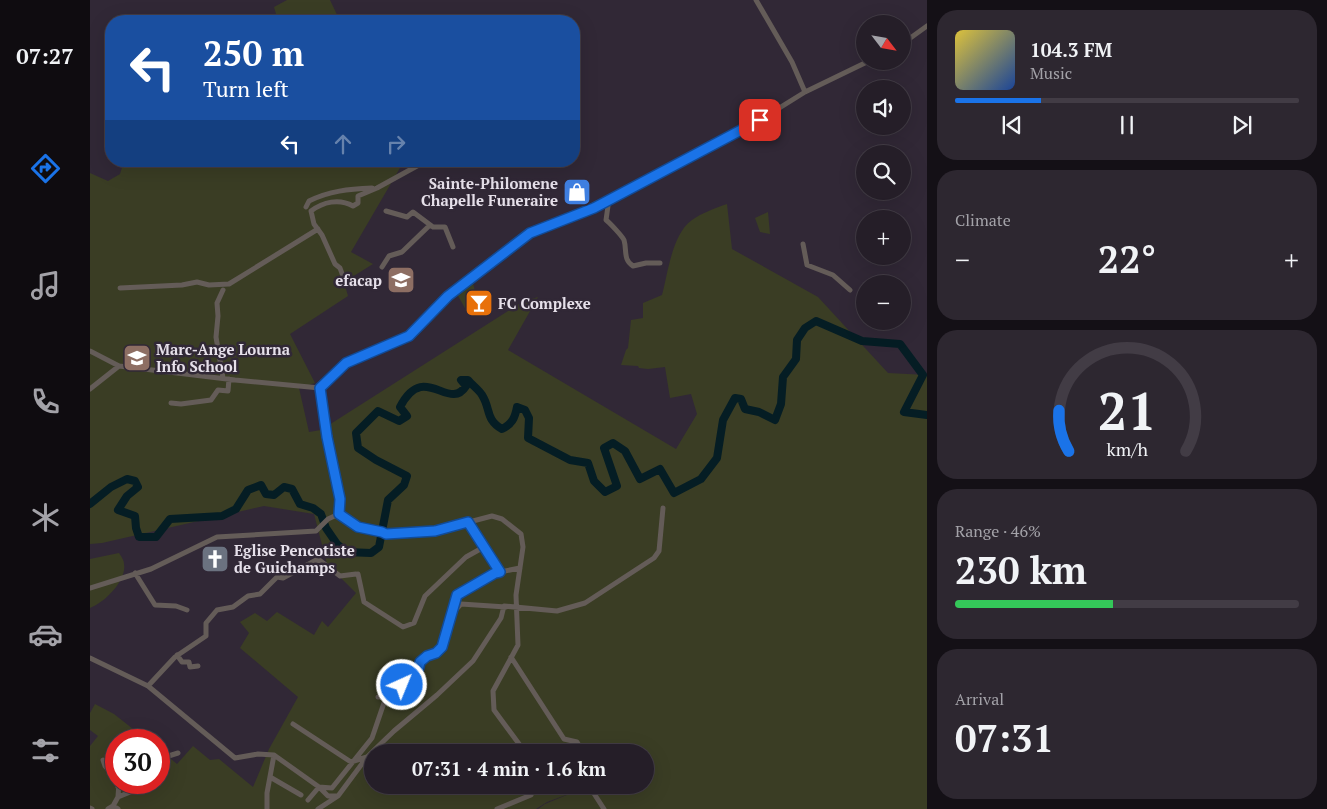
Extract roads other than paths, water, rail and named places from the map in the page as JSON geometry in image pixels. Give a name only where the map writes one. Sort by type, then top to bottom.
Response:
[{"type":"street","points":[[756,0],[792,62],[805,92]]},
{"type":"street","points":[[911,38],[927,26]]},
{"type":"street","points":[[90,351],[119,366],[320,388],[346,363],[409,336],[448,296],[530,233],[594,208],[760,120],[805,92],[856,67]]},
{"type":"street","points":[[349,282],[335,264],[322,235],[314,224],[311,212],[318,206],[341,201],[353,206],[358,203],[358,196],[415,167]]},
{"type":"street","points":[[306,207],[309,201],[342,190],[377,188]]},
{"type":"street","points":[[605,202],[608,206],[606,220],[615,228],[624,241],[629,263],[633,266],[646,263],[660,263]]},
{"type":"street","points":[[386,211],[407,217],[413,212],[432,227],[445,227],[453,247]]},
{"type":"street","points":[[382,267],[389,256],[402,252],[430,225]]},
{"type":"street","points":[[120,288],[182,285],[197,282],[209,285],[229,284],[318,230]]},
{"type":"street","points":[[803,244],[807,265],[833,275],[850,290]]},
{"type":"street","points":[[171,403],[181,404],[211,400],[218,390],[228,391],[216,337],[217,303],[223,290]]},
{"type":"street","points":[[90,389],[119,366]]},
{"type":"street","points":[[320,388],[327,437],[340,499],[339,514]]},
{"type":"street","points":[[451,615],[461,604],[556,611],[585,603],[654,558],[659,551],[663,508]]},
{"type":"street","points":[[90,588],[151,569],[217,537],[316,531],[328,518],[339,514]]},
{"type":"street","points":[[339,514],[358,527],[386,534],[435,531],[492,516],[502,519],[521,534],[523,547],[516,595],[518,607],[518,645],[493,691],[494,710],[519,744]]},
{"type":"street","points":[[468,522],[500,572]]},
{"type":"street","points":[[148,686],[177,656],[206,636],[206,623],[218,610],[232,607],[248,596],[260,594],[277,577],[283,578],[290,575],[318,559],[340,576],[357,574],[364,602],[403,628],[414,623],[425,596],[466,557],[484,546]]},
{"type":"street","points":[[378,697],[392,696],[418,671],[420,662],[427,656],[436,653],[442,647],[457,595],[495,573],[520,568]]},
{"type":"street","points":[[135,574],[155,606],[176,606],[187,610]]},
{"type":"street","points":[[380,744],[437,695],[473,660],[501,618],[504,606],[506,606]]},
{"type":"street","points":[[177,656],[182,662],[188,662],[190,667],[198,666]]},
{"type":"street","points":[[511,657],[564,739],[578,744]]},
{"type":"street","points":[[90,658],[148,686],[235,758],[258,754],[274,756],[319,787],[328,796],[338,796]]},
{"type":"street","points":[[319,787],[332,788],[372,738],[386,697]]},
{"type":"street","points":[[293,724],[351,762]]},
{"type":"street","points":[[170,756],[178,753]]},
{"type":"street","points":[[267,809],[267,793],[274,756]]},
{"type":"street","points":[[351,762],[364,758]]},
{"type":"street","points":[[103,760],[105,766]]},
{"type":"street","points":[[318,809],[338,796],[364,761]]},
{"type":"street","points":[[270,777],[301,795]]},
{"type":"street","points":[[308,800],[319,787]]},
{"type":"street","points":[[113,808],[118,797],[125,794]]},
{"type":"street","points":[[497,809],[531,794]]},
{"type":"street","points":[[594,794],[604,809]]},
{"type":"waterway","points":[[90,504],[111,487],[127,479],[135,481],[138,487],[127,496],[118,510],[135,516],[139,537],[156,537],[170,519],[222,516],[236,509],[248,490],[261,485],[266,494],[274,495],[284,487],[292,489],[300,504],[313,508],[321,514],[326,528],[337,544],[346,552],[371,553],[379,547],[388,500],[404,485],[407,476],[358,448],[356,433],[378,411],[399,421],[407,416],[400,407],[409,394],[418,388],[427,387],[452,394],[459,393],[466,386],[461,380],[468,380],[481,393],[491,418],[502,429],[512,420],[517,407],[525,410],[529,418],[528,438],[570,460],[588,463],[594,481],[605,492],[617,486],[604,448],[613,443],[625,451],[640,479],[660,469],[674,493],[701,479],[717,458],[723,420],[735,398],[741,399],[745,409],[759,412],[775,420],[781,404],[783,377],[796,359],[797,340],[805,328],[816,321],[862,341],[900,344],[923,375],[904,412],[927,415]]},
{"type":"place","name":"Sainte-Philomene Chapelle Funeraire","points":[[577,192]]},
{"type":"place","name":"efacap","points":[[401,280]]},
{"type":"place","name":"FC Complexe","points":[[479,303]]},
{"type":"place","name":"Marc-Ange Lourna Info School","points":[[137,358]]},
{"type":"place","name":"Eglise Pencotiste de Guichamps","points":[[215,559]]}]
